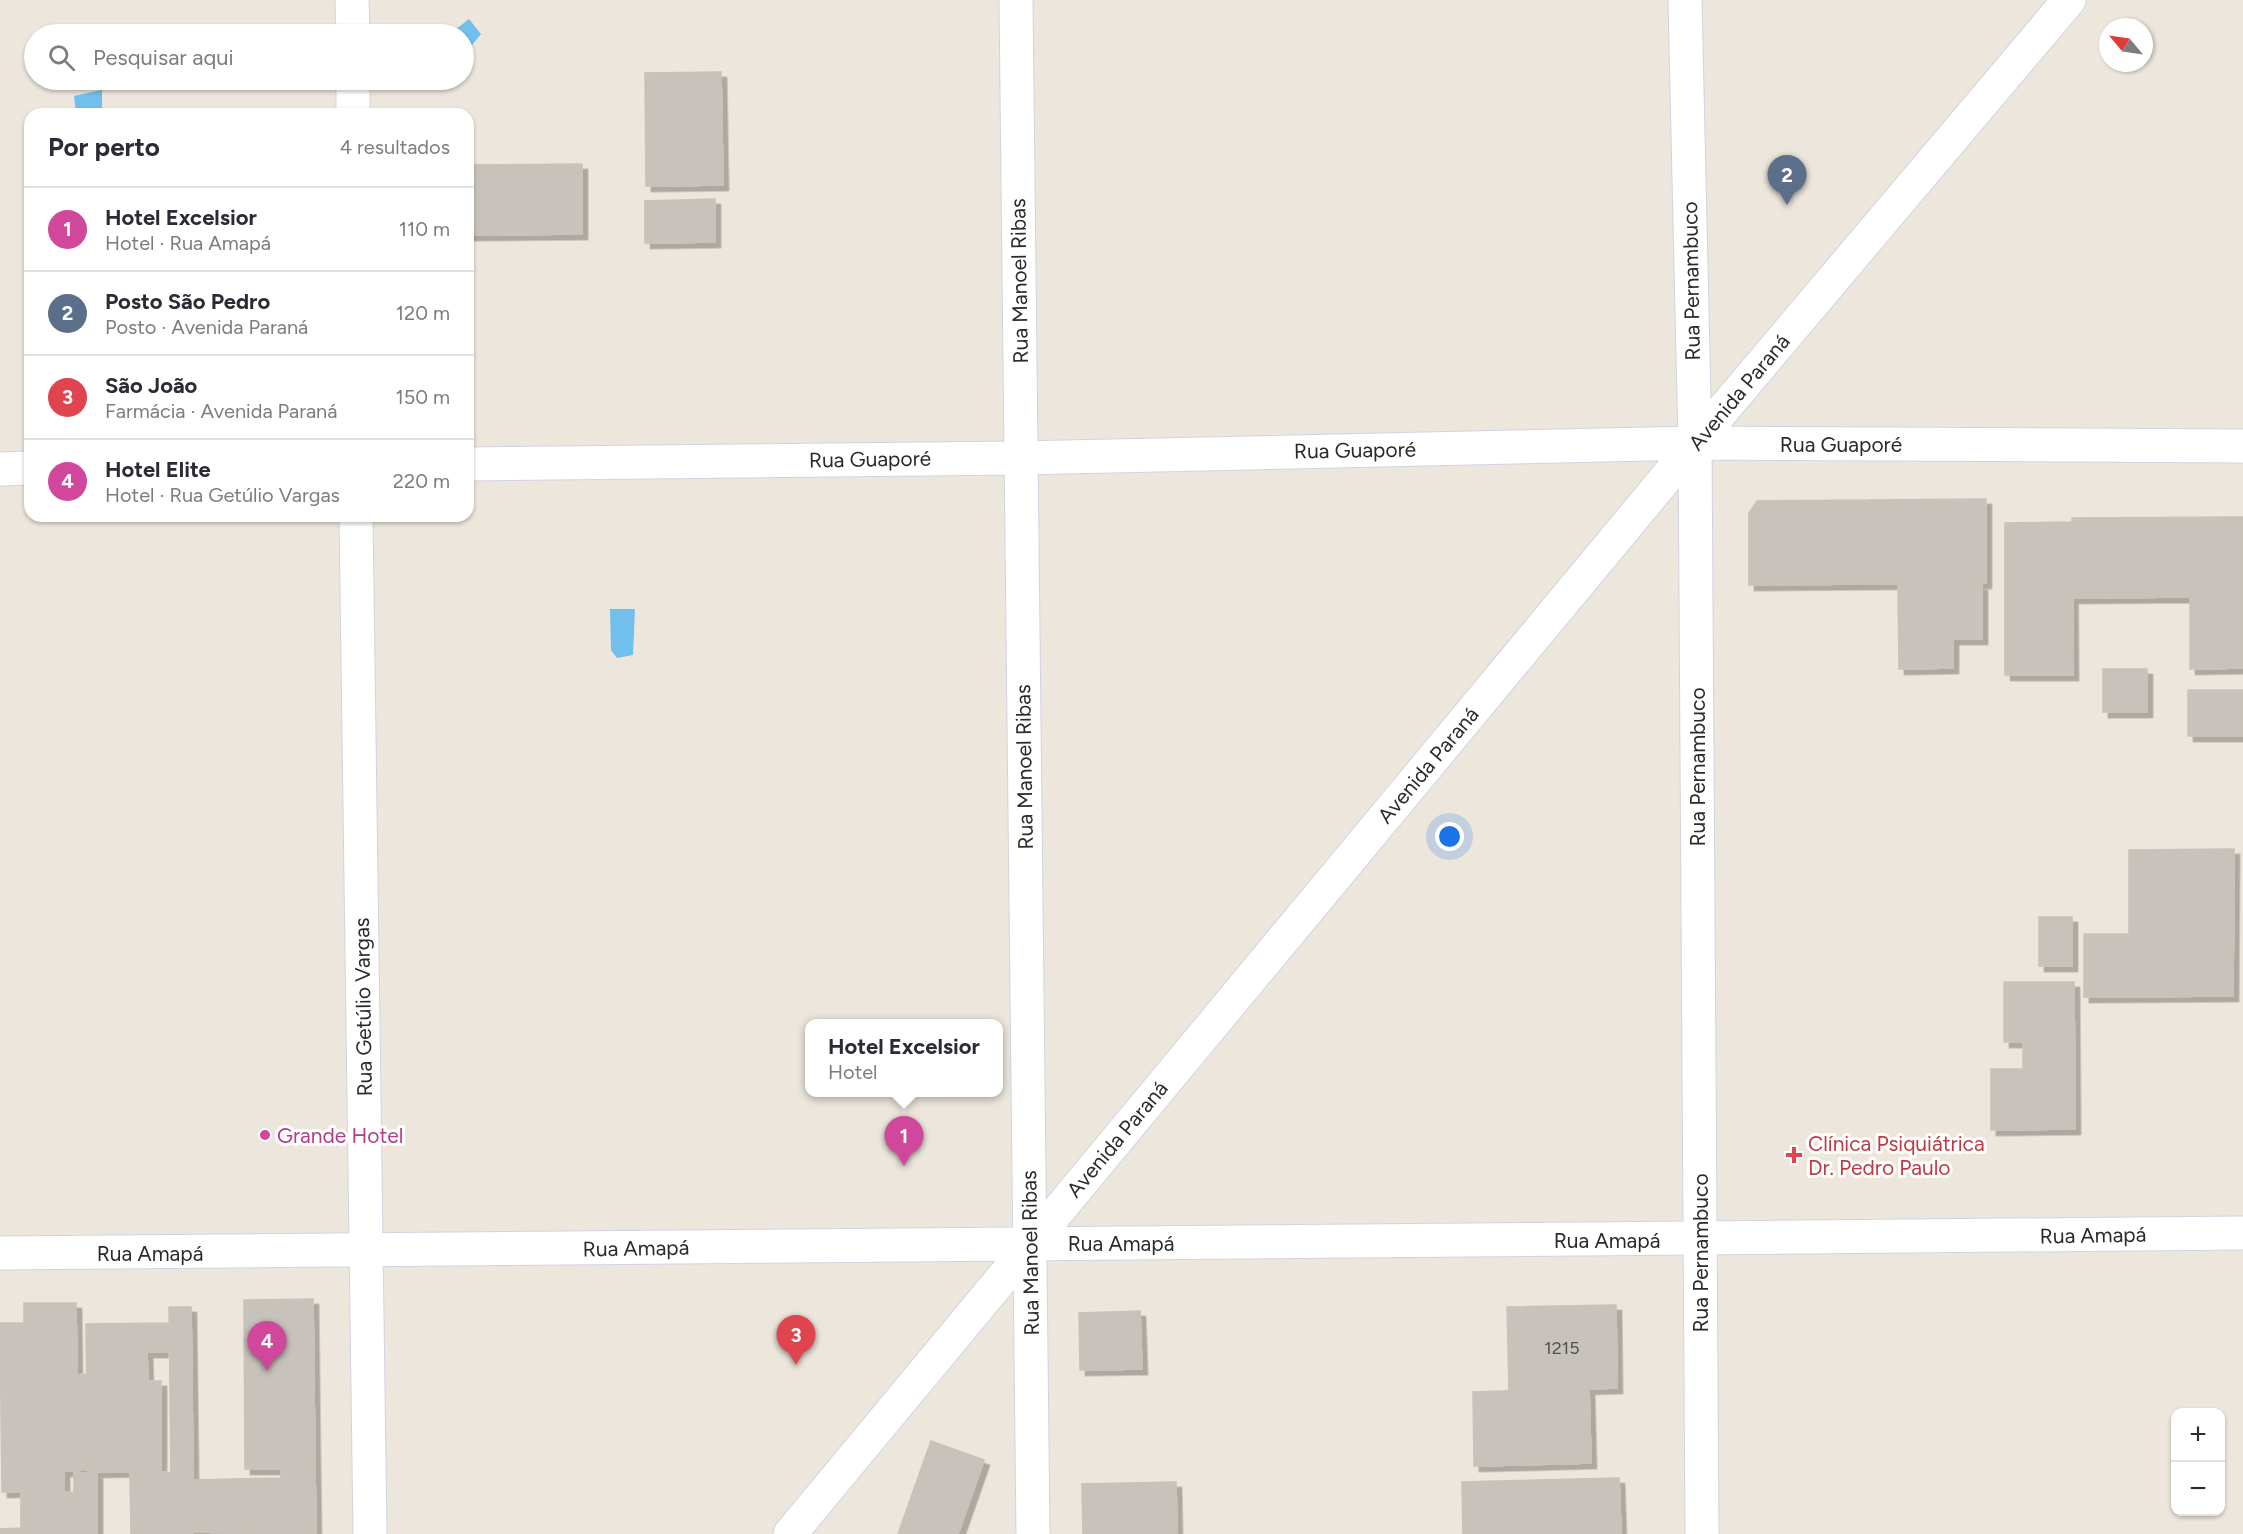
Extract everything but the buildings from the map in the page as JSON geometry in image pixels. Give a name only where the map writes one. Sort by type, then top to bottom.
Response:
[{"type":"street","points":[[352,0],[352,24]]},
{"type":"street","name":"Rua Manoel Ribas","points":[[1016,0],[1033,1534]]},
{"type":"street","name":"Rua Pernambuco","points":[[1685,0],[1695,443],[1702,1534]]},
{"type":"street","name":"Avenida Paraná","points":[[790,1534],[1695,443],[2069,0]]},
{"type":"street","points":[[353,90],[353,108]]},
{"type":"street","name":"Rua Guaporé","points":[[474,464],[1020,458],[1695,443],[2243,446]]},
{"type":"street","points":[[0,469],[24,468]]},
{"type":"street","name":"Rua Getúlio Vargas","points":[[356,522],[370,1534]]},
{"type":"street","name":"Rua Amapá","points":[[0,1254],[1700,1240],[2243,1233]]},
{"type":"water","points":[[469,19],[473,24],[463,24]]},
{"type":"water","points":[[474,25],[481,34],[474,43]]},
{"type":"water","points":[[102,90],[102,108],[75,108],[74,96]]},
{"type":"water","points":[[610,609],[635,609],[633,655],[617,658],[611,650]]},
{"type":"place","name":"Posto São Pedro","points":[[1787,205]]},
{"type":"place","name":"Grande Hotel","points":[[265,1135]]},
{"type":"place","name":"Clínica Psiquiátrica Dr. Pedro Paulo","points":[[1794,1155]]},
{"type":"place","name":"Hotel Excelsior","points":[[904,1166]]},
{"type":"place","name":"São João","points":[[796,1365]]},
{"type":"place","name":"Hotel Elite","points":[[267,1371]]}]
